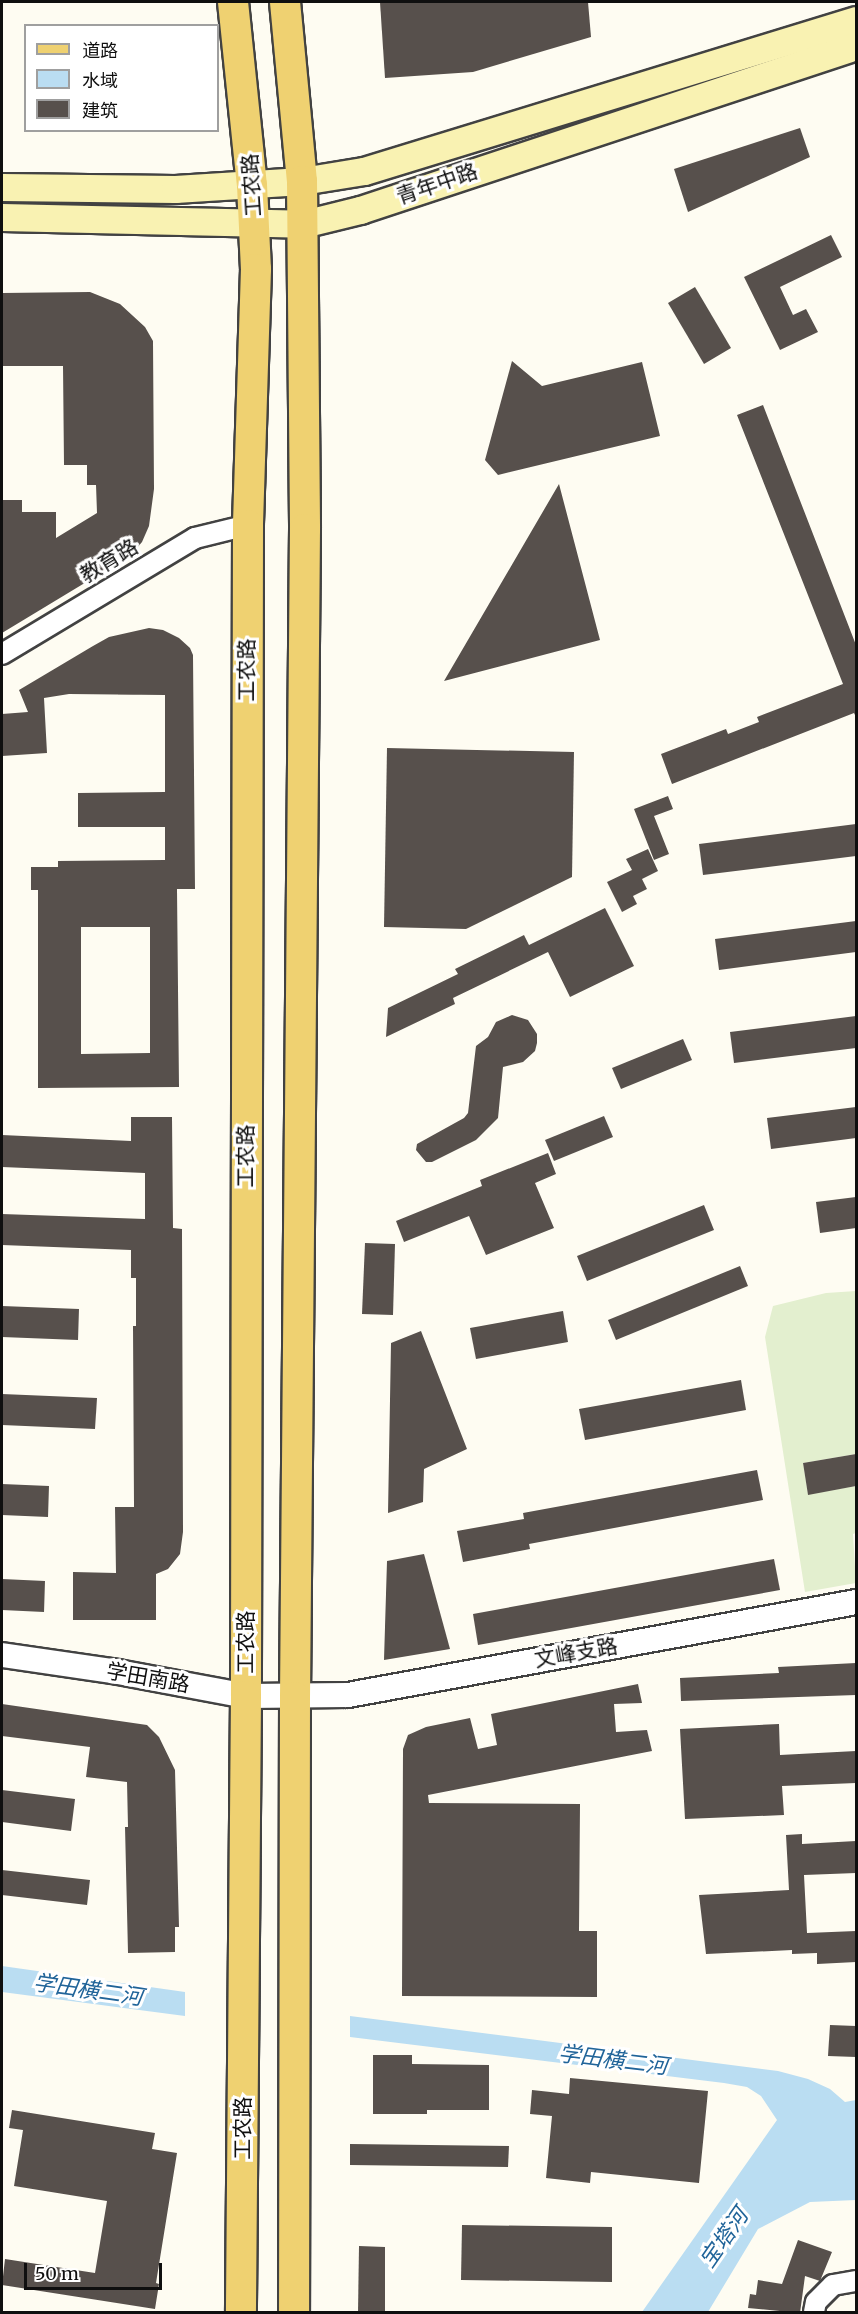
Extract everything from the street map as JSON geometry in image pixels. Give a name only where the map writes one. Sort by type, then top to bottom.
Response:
[{"type":"main road","name":"工农路","points":[[233,2],[252,185],[256,268],[248,525],[246,1696],[242,2313]]},
{"type":"main road","points":[[285,2],[302,181],[305,529],[295,1698],[294,2313]]},
{"type":"main road","name":"青年中路","points":[[2,187],[175,189],[302,181],[364,171],[856,20]]},
{"type":"main road","name":"青年中路","points":[[2,217],[303,224],[360,210],[856,46]]},
{"type":"street","name":"教育路","points":[[2,654],[195,538],[248,525]]},
{"type":"street","name":"文峰支路","points":[[295,1698],[348,1695],[856,1602]]},
{"type":"street","name":"学田南路","points":[[2,1655],[118,1671],[246,1696],[295,1698]]},
{"type":"street","points":[[814,2313],[816,2302],[833,2285],[856,2281]]},
{"type":"green space","points":[[856,1291],[856,1454],[803,1463],[808,1494],[856,1486],[856,1533],[853,1534],[856,1583],[805,1592],[765,1337],[773,1306],[826,1293]]},
{"type":"water","name":"学田横二河","points":[[2,1966],[185,1992],[185,2016],[2,1992]]},
{"type":"water","points":[[350,2016],[778,2071],[808,2079],[830,2089],[845,2102],[856,2100],[856,2200],[810,2202],[758,2229],[708,2312],[642,2312],[777,2120],[761,2096],[747,2087],[724,2083],[350,2037]]},
{"type":"building","points":[[380,2],[588,2],[591,37],[473,72],[385,78]]},
{"type":"building","points":[[800,128],[810,157],[688,212],[674,169]]},
{"type":"building","points":[[831,235],[842,257],[780,287],[793,315],[806,309],[818,332],[780,350],[744,277]]},
{"type":"building","points":[[695,287],[731,348],[704,364],[668,303]]},
{"type":"building","points":[[90,292],[120,304],[145,327],[153,341],[154,489],[149,526],[142,542],[131,555],[2,633],[2,500],[22,500],[22,512],[56,512],[56,538],[97,513],[96,485],[87,485],[87,465],[64,465],[63,366],[2,366],[2,293]]},
{"type":"building","points":[[512,361],[542,386],[642,362],[660,436],[498,475],[485,460]]},
{"type":"building","points":[[763,405],[856,645],[856,717],[854,713],[672,784],[661,754],[726,729],[728,734],[759,722],[757,717],[843,684],[737,415]]},
{"type":"building","points":[[559,484],[600,640],[444,681],[531,532]]},
{"type":"building","points":[[149,628],[163,630],[179,638],[190,648],[193,655],[195,889],[177,889],[179,1087],[38,1088],[38,890],[31,890],[31,867],[58,867],[58,861],[165,860],[165,827],[78,827],[78,793],[165,792],[165,695],[69,694],[44,698],[47,753],[2,756],[2,714],[28,712],[19,690],[109,637]],"holes":[[[81,927],[150,927],[150,1053],[81,1054]]]},
{"type":"building","points":[[387,748],[574,752],[572,877],[466,929],[384,927]]},
{"type":"building","points":[[668,796],[673,809],[654,816],[669,854],[654,860],[634,809]]},
{"type":"building","points":[[856,824],[856,856],[703,875],[699,844]]},
{"type":"building","points":[[648,849],[658,871],[642,879],[647,889],[633,896],[637,904],[622,912],[607,882],[632,870],[626,859]]},
{"type":"building","points":[[605,908],[634,966],[570,997],[548,952],[453,998],[455,1004],[386,1037],[388,1008],[458,974],[455,969],[524,935],[529,945]]},
{"type":"building","points":[[856,921],[856,952],[719,970],[715,939]]},
{"type":"building","points":[[512,1015],[528,1020],[537,1034],[537,1043],[535,1051],[523,1062],[503,1067],[498,1118],[476,1140],[432,1162],[426,1162],[416,1150],[417,1144],[464,1118],[468,1113],[476,1046],[488,1037],[496,1022]]},
{"type":"building","points":[[856,1016],[856,1048],[734,1063],[730,1032]]},
{"type":"building","points":[[683,1039],[692,1060],[621,1089],[612,1068]]},
{"type":"building","points":[[856,1107],[856,1138],[771,1149],[767,1118]]},
{"type":"building","points":[[604,1116],[613,1137],[554,1161],[545,1140]]},
{"type":"building","points":[[131,1117],[172,1117],[173,1228],[182,1229],[183,1532],[180,1554],[168,1569],[156,1574],[156,1620],[73,1620],[73,1572],[116,1573],[115,1507],[134,1507],[133,1326],[136,1326],[136,1278],[131,1278],[131,1250],[2,1245],[2,1214],[145,1219],[145,1173],[2,1167],[2,1135],[131,1141]]},
{"type":"building","points":[[548,1153],[556,1174],[535,1183],[554,1228],[486,1255],[469,1216],[404,1242],[396,1221],[482,1186],[480,1180]]},
{"type":"building","points":[[856,1197],[856,1228],[820,1233],[816,1202]]},
{"type":"building","points":[[704,1205],[714,1230],[587,1281],[577,1256]]},
{"type":"building","points":[[365,1243],[395,1244],[393,1315],[362,1314]]},
{"type":"building","points":[[740,1266],[748,1286],[616,1340],[608,1320]]},
{"type":"building","points":[[2,1306],[79,1309],[78,1340],[2,1337]]},
{"type":"building","points":[[563,1311],[568,1342],[476,1359],[470,1328]]},
{"type":"building","points":[[421,1331],[467,1449],[424,1469],[423,1502],[388,1513],[391,1343]]},
{"type":"building","points":[[741,1380],[746,1410],[585,1440],[579,1409]]},
{"type":"building","points":[[2,1394],[97,1398],[95,1429],[2,1425]]},
{"type":"building","points":[[856,1454],[856,1486],[808,1495],[803,1463]]},
{"type":"building","points":[[757,1470],[763,1500],[529,1544],[530,1549],[463,1562],[457,1531],[524,1519],[523,1513]]},
{"type":"building","points":[[2,1484],[49,1486],[48,1517],[2,1515]]},
{"type":"building","points":[[424,1554],[450,1649],[384,1660],[387,1561]]},
{"type":"building","points":[[774,1559],[780,1590],[478,1645],[473,1614]]},
{"type":"building","points":[[2,1579],[45,1581],[44,1612],[2,1610]]},
{"type":"building","points":[[856,1663],[856,1695],[681,1701],[680,1678],[779,1673],[778,1667]]},
{"type":"building","points":[[638,1684],[642,1703],[614,1704],[616,1732],[647,1730],[652,1751],[428,1795],[429,1803],[580,1804],[579,1931],[597,1931],[597,1997],[402,1996],[403,1749],[408,1735],[426,1727],[470,1718],[478,1749],[497,1745],[491,1714]]},
{"type":"building","points":[[2,1704],[147,1725],[159,1737],[175,1770],[179,1927],[175,1927],[175,1952],[128,1953],[125,1827],[128,1827],[127,1782],[86,1777],[90,1747],[2,1736]]},
{"type":"building","points":[[779,1724],[780,1755],[856,1751],[856,1783],[782,1786],[784,1815],[685,1819],[680,1729]]},
{"type":"building","points":[[2,1790],[75,1799],[71,1831],[2,1822]]},
{"type":"building","points":[[802,1834],[802,1844],[856,1841],[856,1873],[804,1875],[807,1933],[856,1931],[856,1962],[817,1964],[817,1953],[792,1954],[792,1950],[706,1954],[699,1895],[789,1890],[786,1835]]},
{"type":"building","points":[[2,1870],[90,1880],[87,1905],[2,1895]]},
{"type":"building","points":[[830,2025],[856,2026],[856,2057],[828,2056]]},
{"type":"building","points":[[373,2055],[412,2055],[412,2064],[489,2065],[489,2110],[427,2110],[427,2114],[373,2114]]},
{"type":"building","points":[[570,2078],[708,2091],[699,2183],[591,2172],[590,2183],[546,2178],[552,2116],[530,2114],[532,2090],[569,2094]]},
{"type":"building","points":[[12,2110],[155,2133],[152,2149],[177,2153],[156,2283],[159,2284],[155,2309],[2,2285],[5,2259],[95,2273],[107,2201],[14,2186],[23,2130],[9,2128]]},
{"type":"building","points":[[350,2144],[509,2146],[508,2167],[350,2165]]},
{"type":"building","points":[[462,2225],[612,2227],[612,2282],[461,2280]]},
{"type":"building","points":[[798,2240],[832,2252],[820,2281],[805,2276],[800,2313],[748,2308],[750,2294],[756,2295],[758,2280],[782,2284]]},
{"type":"building","points":[[359,2246],[385,2247],[385,2313],[358,2313]]},
{"type":"water label","name":"宝塔河","points":[[724,2238]]}]
